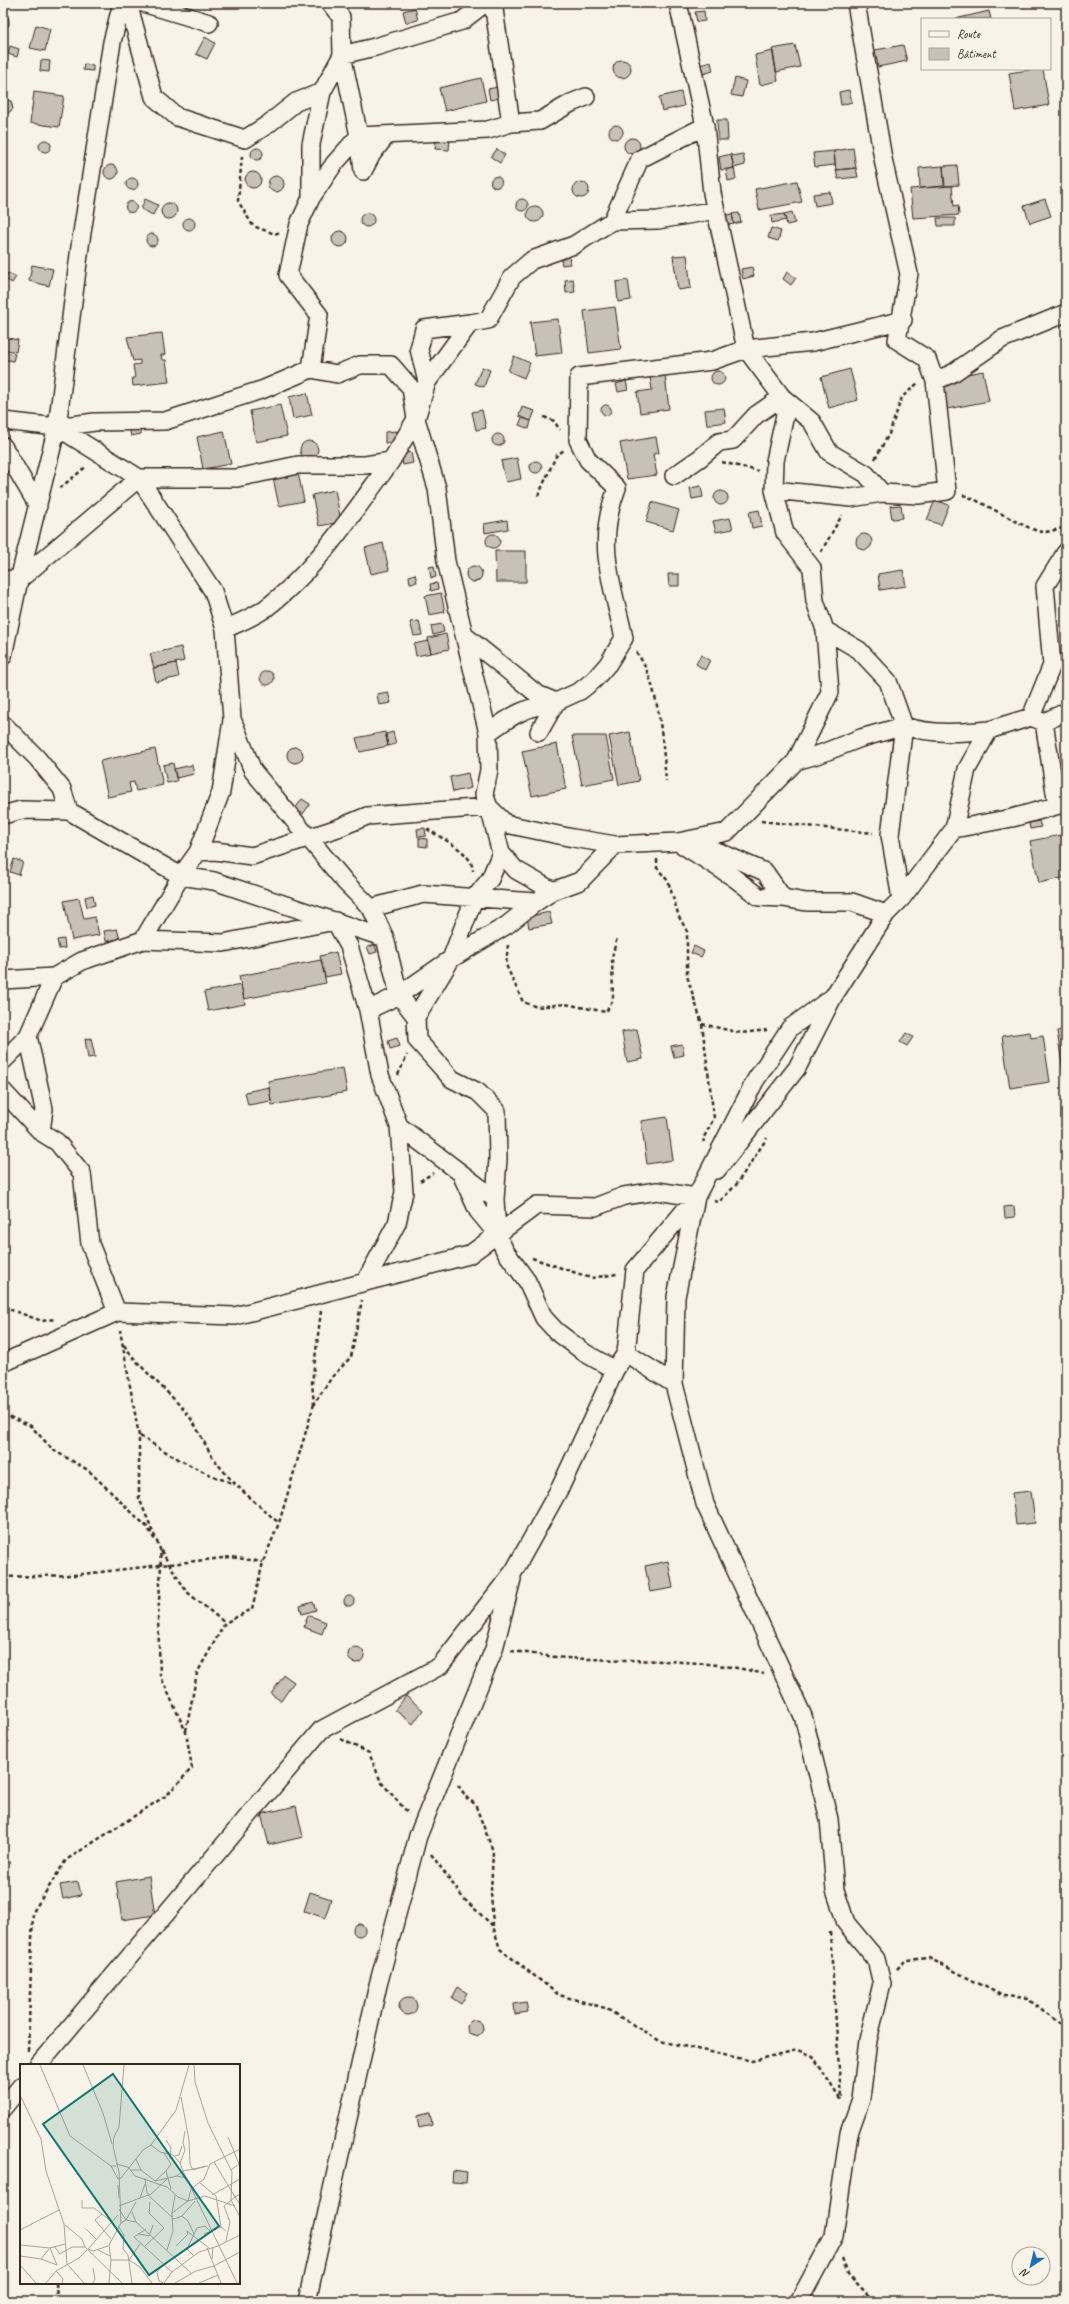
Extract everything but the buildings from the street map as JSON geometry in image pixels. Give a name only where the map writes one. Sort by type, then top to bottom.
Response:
[{"type":"street","points":[[3,656],[11,580],[38,506],[58,427],[81,238],[112,42],[122,3]]},
{"type":"street","points":[[128,3],[154,97],[177,117],[245,139],[268,125],[296,102],[322,92]]},
{"type":"street","points":[[143,3],[209,23]]},
{"type":"street","points":[[330,3],[341,17],[342,54],[359,136],[363,171],[372,154],[386,136]]},
{"type":"street","points":[[342,54],[375,47],[462,21],[485,3]]},
{"type":"street","points":[[493,3],[511,123]]},
{"type":"street","points":[[678,3],[705,126],[716,210],[746,349],[782,397],[812,422],[829,452],[866,474],[882,493]]},
{"type":"street","points":[[775,483],[851,498],[882,493],[918,495],[947,491],[935,381],[927,359],[897,340],[902,320],[909,274],[884,164],[860,4]]},
{"type":"street","points":[[311,198],[311,144],[322,92],[342,54]]},
{"type":"street","points":[[311,369],[319,316],[288,275],[299,224],[311,198],[334,164],[359,136],[386,136],[488,130],[511,123],[540,121],[571,103],[586,97]]},
{"type":"street","points":[[612,222],[640,159],[705,126]]},
{"type":"street","points":[[427,382],[419,349],[424,329],[488,320],[512,277],[532,260],[574,245],[612,222],[658,220],[716,210]]},
{"type":"street","points":[[935,381],[953,373],[1002,339],[1066,314]]},
{"type":"street","points":[[488,733],[507,719],[532,706],[556,702],[580,691],[594,680],[608,664],[624,638],[610,581],[605,531],[609,508],[617,488],[588,460],[578,440],[579,377],[712,361],[746,349],[813,342],[902,320]]},
{"type":"street","points":[[225,630],[265,608],[299,577],[360,504],[391,461],[416,419],[427,382],[470,323]]},
{"type":"street","points":[[3,421],[58,427],[95,422],[165,421],[264,389],[311,369],[337,374],[360,365],[391,365],[411,388],[416,419],[437,488],[446,561],[488,733],[489,770],[484,794],[489,807],[500,853],[516,870],[553,891]]},
{"type":"street","points":[[674,476],[700,458],[719,442],[733,440],[756,415],[782,397]]},
{"type":"street","points":[[198,852],[215,851],[252,856],[367,816],[489,807],[506,824],[615,845],[651,845],[727,832],[796,761],[830,692],[825,630],[815,601],[812,568],[785,533],[775,483],[775,461],[786,415],[782,397]]},
{"type":"street","points":[[58,427],[139,478],[213,591],[225,630],[232,719],[221,792],[198,852],[181,876],[143,940]]},
{"type":"street","points":[[3,446],[38,506]]},
{"type":"street","points":[[11,580],[139,478],[237,478],[298,465],[365,466],[391,461]]},
{"type":"street","points":[[954,829],[1012,818],[1061,804],[1038,719],[1052,666],[1045,586],[1066,552]]},
{"type":"street","points":[[825,630],[859,650],[888,681],[904,726],[890,835],[901,899]]},
{"type":"street","points":[[464,635],[537,694],[556,702]]},
{"type":"street","points":[[539,732],[556,702]]},
{"type":"street","points":[[796,761],[820,754],[861,738],[904,726],[919,731],[952,734],[989,730],[1066,712]]},
{"type":"street","points":[[232,719],[253,771],[309,836],[346,883],[371,908],[385,938],[399,995],[416,1017]]},
{"type":"street","points":[[3,724],[37,758],[62,789],[69,810]]},
{"type":"street","points":[[33,2061],[321,1730],[440,1666],[514,1571],[561,1486],[615,1370],[626,1353],[636,1270],[696,1197],[797,1068],[833,997],[886,914],[901,899],[954,829],[967,769],[989,730]]},
{"type":"street","points":[[3,815],[21,810],[69,810],[181,876],[214,881],[385,938]]},
{"type":"street","points":[[673,842],[733,877],[759,897],[783,898],[806,902],[852,902],[886,914]]},
{"type":"street","points":[[673,842],[719,852],[765,872],[783,898]]},
{"type":"street","points":[[368,1010],[399,995],[507,925],[536,902],[553,891],[580,881],[615,845]]},
{"type":"street","points":[[497,1234],[495,1199],[498,1159],[497,1111],[478,1092],[452,1078],[417,1040],[416,1017],[451,960],[474,899],[490,879],[500,853]]},
{"type":"street","points":[[371,908],[424,894],[474,899],[536,902]]},
{"type":"street","points":[[3,980],[54,977],[82,960],[143,940],[223,943],[335,921]]},
{"type":"street","points":[[335,921],[349,946],[368,1010],[380,1075],[399,1126],[404,1192],[398,1223],[365,1282]]},
{"type":"street","points":[[3,1062],[28,1036],[54,977]]},
{"type":"street","points":[[799,2301],[834,2236],[849,2133],[861,2099],[868,2040],[882,1984],[876,1959],[846,1923],[835,1890],[829,1820],[803,1716],[705,1504],[674,1384],[676,1297],[696,1197],[755,1081],[790,1028],[833,997]]},
{"type":"street","points":[[28,1036],[44,1109],[41,1132]]},
{"type":"street","points":[[3,1091],[41,1132],[57,1142],[82,1174],[90,1244],[118,1312]]},
{"type":"street","points":[[399,1126],[495,1199]]},
{"type":"street","points":[[461,1174],[478,1211],[497,1234],[505,1251],[527,1281],[544,1318],[556,1331],[584,1353],[615,1370]]},
{"type":"street","points":[[3,1363],[118,1312],[234,1316],[468,1255],[537,1205],[595,1207],[624,1196],[657,1191],[696,1197]]},
{"type":"street","points":[[626,1353],[674,1384]]},
{"type":"street","points":[[307,2301],[378,1985],[418,1836],[494,1649],[514,1571]]},
{"type":"street","points":[[3,2108],[20,2087]]},
{"type":"path","points":[[245,139],[240,170],[238,201],[253,226],[275,234],[299,224]]},
{"type":"path","points":[[866,474],[890,434],[902,397],[921,380],[935,381]]},
{"type":"path","points":[[538,496],[556,456],[565,448]]},
{"type":"path","points":[[38,506],[101,454]]},
{"type":"path","points":[[700,458],[729,463],[775,483]]},
{"type":"path","points":[[947,491],[977,499],[1004,515],[1043,532],[1066,527]]},
{"type":"path","points":[[812,568],[851,498]]},
{"type":"path","points":[[624,638],[645,663],[662,730],[666,781]]},
{"type":"path","points":[[759,821],[890,835]]},
{"type":"path","points":[[425,828],[459,849],[473,864],[474,899]]},
{"type":"path","points":[[673,842],[657,851],[657,868],[668,881],[679,917],[687,931],[686,976],[702,1024],[714,1118],[703,1139],[713,1163]]},
{"type":"path","points":[[507,925],[510,935],[506,965],[523,1002],[537,1007],[565,1004],[606,1012],[613,1000],[612,957],[617,938]]},
{"type":"path","points":[[702,1024],[741,1033],[790,1028]]},
{"type":"path","points":[[389,1099],[407,1054],[417,1040]]},
{"type":"path","points":[[404,1192],[445,1162]]},
{"type":"path","points":[[505,1251],[543,1261],[591,1278],[636,1270]]},
{"type":"path","points":[[186,1732],[197,1674],[225,1623],[252,1609],[263,1562],[279,1523],[314,1404],[332,1377],[351,1356],[365,1282]]},
{"type":"path","points":[[314,1404],[312,1383],[323,1293]]},
{"type":"path","points":[[3,1308],[42,1321],[57,1319]]},
{"type":"path","points":[[33,2061],[33,1912],[66,1860],[167,1795],[192,1768],[186,1732],[160,1675],[158,1619],[161,1565],[160,1549],[139,1498],[139,1436],[122,1343],[118,1312]]},
{"type":"path","points":[[122,1343],[136,1364],[165,1389],[191,1419],[214,1458],[235,1484],[279,1523]]},
{"type":"path","points":[[3,1414],[31,1426],[53,1450],[88,1470],[148,1528],[187,1592],[225,1623]]},
{"type":"path","points":[[139,1436],[174,1457],[215,1477],[235,1484]]},
{"type":"path","points":[[3,1577],[74,1575],[231,1557],[263,1562]]},
{"type":"path","points":[[494,1649],[566,1658],[674,1662],[746,1669],[786,1680]]},
{"type":"path","points":[[321,1730],[369,1753],[381,1782],[415,1821],[418,1836],[463,1898],[494,1926]]},
{"type":"path","points":[[447,1767],[467,1798],[475,1804],[493,1852],[492,1892],[494,1926],[500,1949],[560,1995],[605,2008],[660,2041],[752,2061],[797,2050],[813,2056],[841,2100]]},
{"type":"path","points":[[3,1862],[11,1863]]},
{"type":"path","points":[[830,1927],[842,2106]]},
{"type":"path","points":[[882,1984],[906,1960],[929,1958],[1003,1996],[1028,1998],[1066,2029]]},
{"type":"path","points":[[834,2236],[848,2274],[874,2301]]},
{"type":"path","points":[[56,2284],[58,2301]]}]
